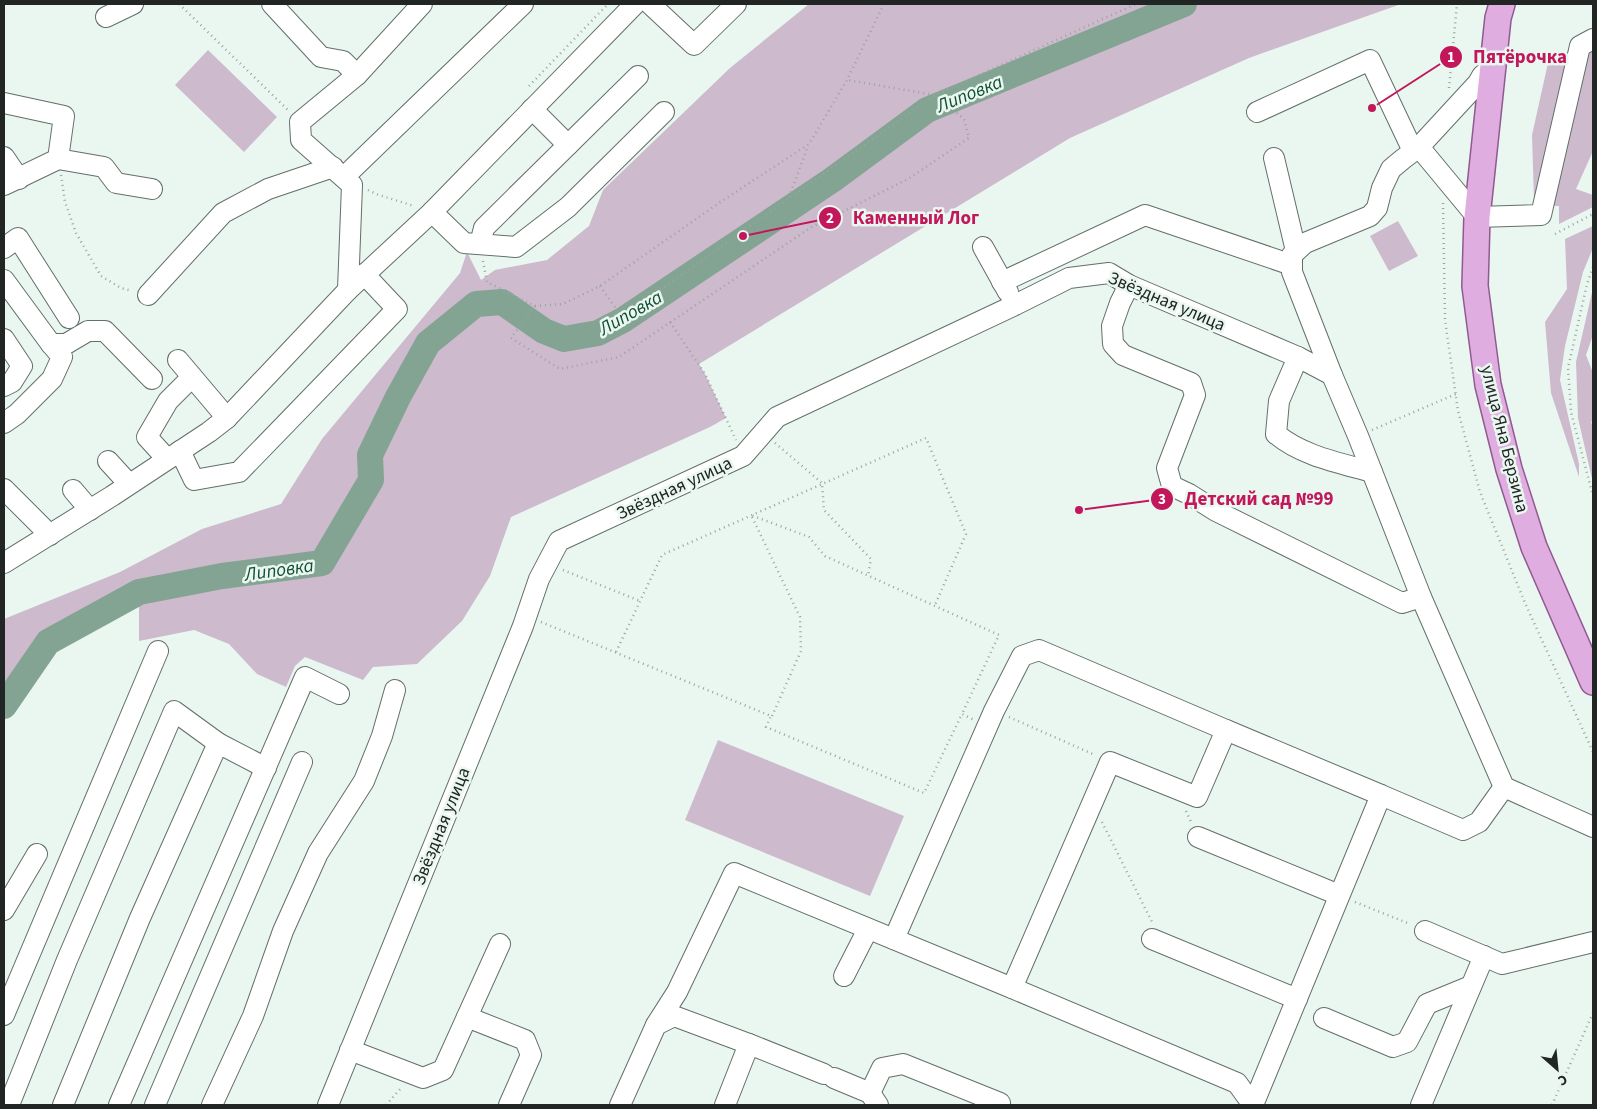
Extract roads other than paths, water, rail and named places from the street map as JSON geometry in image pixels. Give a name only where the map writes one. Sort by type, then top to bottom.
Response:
[{"type":"main road","name":"улица Яна Берзина","points":[[1502,4],[1498,18],[1477,217],[1475,286],[1488,385],[1506,460],[1534,547],[1593,682]]},
{"type":"street","points":[[109,4],[106,18],[133,4]]},
{"type":"street","points":[[272,4],[321,57],[343,61],[357,75]]},
{"type":"street","points":[[348,290],[352,184],[301,140],[300,122],[357,75],[422,4]]},
{"type":"street","points":[[148,295],[224,213],[268,189],[338,172],[523,4]]},
{"type":"street","points":[[4,563],[130,484],[227,418],[348,290],[432,212],[635,4]]},
{"type":"street","points":[[650,4],[694,45],[736,4]]},
{"type":"street","points":[[1257,112],[1370,60],[1416,149],[1477,217],[1541,215],[1580,46],[1593,39]]},
{"type":"street","points":[[1294,258],[1305,243],[1370,216],[1377,208],[1382,188],[1391,169],[1416,149],[1493,66]]},
{"type":"street","points":[[480,244],[484,228],[638,76]]},
{"type":"street","points":[[4,103],[64,116],[58,159]]},
{"type":"street","points":[[532,110],[568,145]]},
{"type":"street","points":[[432,212],[464,243],[516,247],[568,208],[664,112]]},
{"type":"street","points":[[4,157],[11,182],[58,159],[104,167],[116,183],[152,189]]},
{"type":"street","points":[[1274,158],[1294,258],[1292,272],[1421,597],[1504,787],[1593,828]]},
{"type":"street","points":[[1002,282],[1145,215],[1294,258]]},
{"type":"street","points":[[4,248],[18,238],[69,318]]},
{"type":"street","points":[[983,247],[1015,305]]},
{"type":"street","name":"Звёздная улица","points":[[328,1105],[526,616],[539,579],[559,542],[744,456],[777,417],[1069,278],[1109,273],[1129,285],[1298,357],[1332,375]]},
{"type":"street","points":[[192,377],[168,401],[147,437],[173,455],[194,480],[239,472],[397,309],[364,274]]},
{"type":"street","points":[[4,280],[62,357],[52,379],[17,414],[4,423]]},
{"type":"street","points":[[1129,285],[1112,326],[1113,344],[1123,355],[1191,383],[1195,395],[1167,468],[1172,486],[1216,511],[1402,602],[1421,597]]},
{"type":"street","points":[[51,344],[66,344],[88,331],[104,331],[152,380]]},
{"type":"street","points":[[4,339],[22,366],[12,382],[4,386]]},
{"type":"street","points":[[1298,357],[1279,401],[1276,434],[1284,440],[1321,458],[1372,472]]},
{"type":"street","points":[[178,360],[227,418]]},
{"type":"street","points":[[108,461],[130,484]]},
{"type":"street","points":[[4,490],[50,535]]},
{"type":"street","points":[[73,490],[90,510]]},
{"type":"street","points":[[894,939],[994,711],[1022,656],[1039,650],[1462,830],[1479,822],[1504,787]]},
{"type":"street","points":[[4,1015],[158,651]]},
{"type":"street","points":[[119,1105],[305,678],[339,694]]},
{"type":"street","points":[[212,1105],[252,1016],[283,931],[318,853],[364,781],[382,736],[395,690]]},
{"type":"street","points":[[9,1105],[67,960],[174,711],[218,744],[266,768]]},
{"type":"street","points":[[1012,988],[1110,762],[1197,797],[1226,730]]},
{"type":"street","points":[[62,1105],[140,918],[218,744]]},
{"type":"street","points":[[155,1105],[302,762]]},
{"type":"street","points":[[1253,1105],[1381,795]]},
{"type":"street","points":[[1198,837],[1339,895]]},
{"type":"street","points":[[4,910],[37,854]]},
{"type":"street","points":[[620,1105],[656,1025],[677,992],[734,873],[1237,1083],[1253,1105]]},
{"type":"street","points":[[844,976],[868,929]]},
{"type":"street","points":[[1425,931],[1502,964],[1593,942]]},
{"type":"street","points":[[1157,942],[1297,999]]},
{"type":"street","points":[[350,1050],[423,1078],[443,1070],[500,944]]},
{"type":"street","points":[[1421,1105],[1484,956]]},
{"type":"street","points":[[1324,1018],[1393,1047],[1407,1042],[1427,1004],[1471,986]]},
{"type":"street","points":[[656,1025],[674,1016],[829,1076],[874,1099],[882,1068],[903,1064],[975,1100],[1000,1103]]},
{"type":"street","points":[[467,1017],[526,1040],[531,1055],[511,1105]]},
{"type":"street","points":[[725,1105],[750,1044]]},
{"type":"waterway","name":"Липовка","points":[[4,706],[48,642],[139,592],[222,576],[322,563],[371,480],[370,455],[398,397],[428,343],[476,304],[502,302],[544,331],[564,339],[598,333],[623,320],[832,180],[927,110],[1184,4]]},
{"type":"place","name":"Пятёрочка","points":[[1372,108]]},
{"type":"place","name":"Каменный Лог","points":[[743,236]]},
{"type":"place","name":"Детский сад №99","points":[[1079,510]]}]
